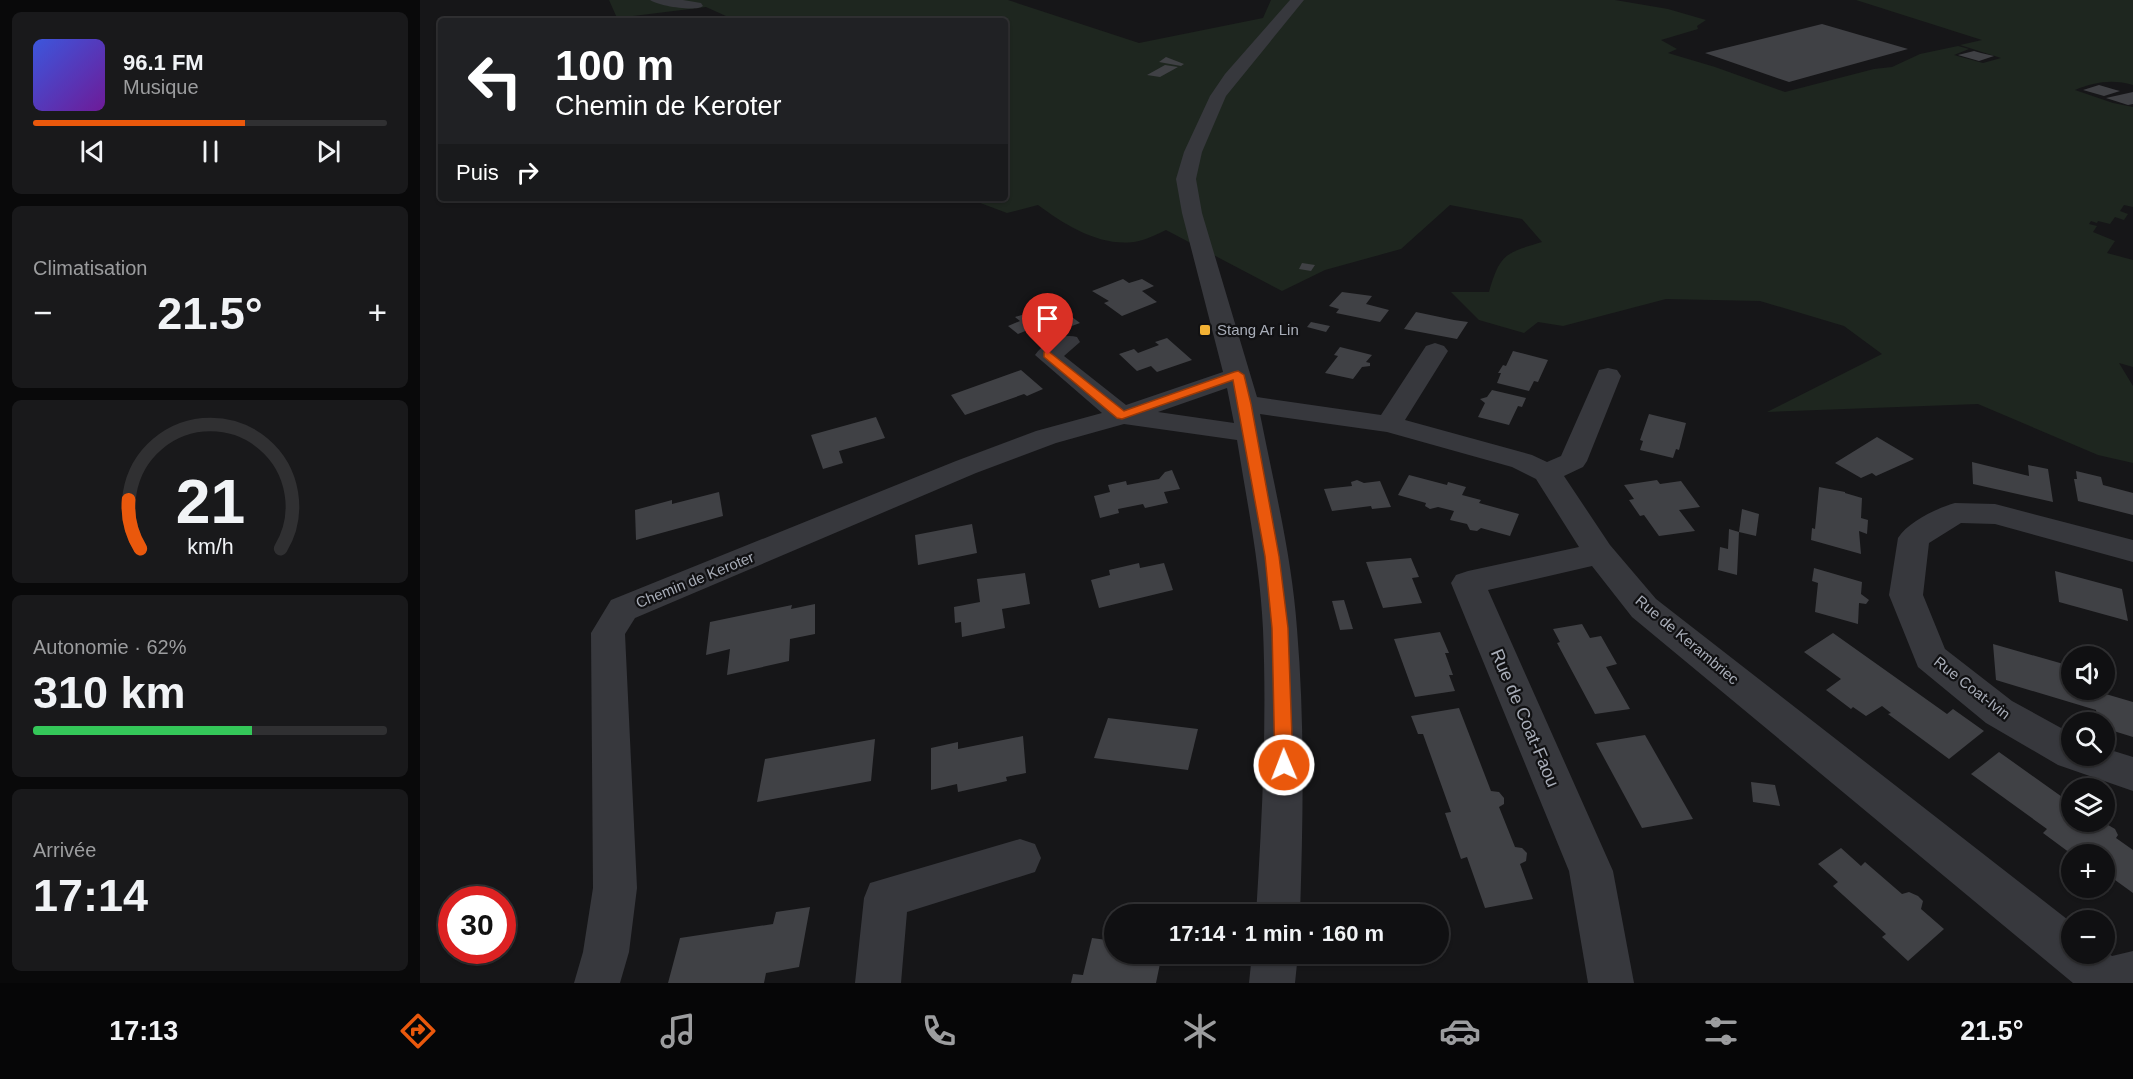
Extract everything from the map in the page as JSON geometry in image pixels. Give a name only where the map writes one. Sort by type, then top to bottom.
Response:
[{"type":"street","points":[[657,0],[696,6]]},
{"type":"street","points":[[1279,904],[1284,784],[1280,628],[1272,556],[1238,375],[1192,213],[1186,179],[1193,152],[1218,96],[1231,77],[1297,0]]},
{"type":"street","points":[[1068,342],[1048,355],[1122,416]]},
{"type":"street","points":[[1389,424],[1435,351]]},
{"type":"street","name":"Chemin de Keroter","points":[[597,983],[606,952],[615,888],[608,633],[623,609],[966,467],[1046,437],[1122,416],[1238,375]]},
{"type":"street","points":[[1247,419],[1389,424],[1522,461],[1547,473],[1573,461],[1608,376]]},
{"type":"street","name":"Chemin de Keroter","points":[[1122,416],[1247,419]]},
{"type":"street","name":"Rue de Kerambriec","points":[[1547,473],[1599,553],[1644,608],[2099,969]]},
{"type":"street","name":"Rue Coat-Ivin","points":[[2061,747],[1999,712],[1931,657],[1906,595],[1914,538],[1955,513],[1995,514],[2133,551]]},
{"type":"street","name":"Rue de Coat-Faou","points":[[1599,553],[1468,583],[1591,871],[1611,983]]},
{"type":"street","points":[[2109,766],[2133,774]]},
{"type":"street","points":[[878,983],[886,898],[1020,858]]},
{"type":"street","points":[[1272,983],[1274,964]]},
{"type":"shaded area","points":[[609,0],[1008,0],[1139,43],[1263,18],[1271,0],[1615,0],[1668,9],[1706,20],[1697,26],[1698,29],[1661,40],[1677,49],[1668,53],[1785,92],[1874,69],[1892,67],[1920,54],[1958,46],[1969,49],[1954,55],[1983,63],[2001,58],[1960,45],[1982,40],[1856,0],[2133,0],[2133,85],[2104,82],[2075,90],[2133,107],[2133,207],[2124,205],[2120,211],[2128,214],[2124,220],[2115,217],[2110,224],[2091,221],[2089,224],[2097,226],[2093,232],[2115,241],[2107,253],[2133,260],[2133,367],[2119,363],[2133,386],[2133,463],[2098,455],[1978,404],[1767,412],[1882,354],[1844,326],[1760,301],[1666,299],[1563,326],[1538,322],[1524,333],[1479,320],[1451,292],[1489,292],[1497,270],[1506,257],[1520,249],[1542,242],[1522,219],[1450,205],[1401,249],[1325,270],[1282,291],[1166,230],[1139,241],[1112,242],[1085,234],[1038,205],[1007,213],[975,201],[1008,201],[1008,18],[730,18],[706,7],[617,18]]},
{"type":"building","points":[[1822,24],[1908,49],[1789,82],[1705,53]]},
{"type":"building","points":[[1974,51],[1994,56],[1979,61],[1958,55]]},
{"type":"building","points":[[1166,57],[1184,64],[1181,66],[1159,62]]},
{"type":"building","points":[[1165,65],[1178,67],[1160,77],[1147,75]]},
{"type":"building","points":[[2099,85],[2120,91],[2104,96],[2083,90]]},
{"type":"building","points":[[2133,92],[2133,104],[2128,105],[2106,98]]},
{"type":"building","points":[[1302,263],[1315,265],[1311,271],[1299,269]]},
{"type":"building","points":[[1123,279],[1129,283],[1142,279],[1154,286],[1142,291],[1157,302],[1122,316],[1104,303],[1109,301],[1092,291]]},
{"type":"building","points":[[1342,292],[1372,296],[1366,304],[1389,310],[1380,322],[1336,313],[1339,309],[1329,306]]},
{"type":"building","points":[[1048,307],[1057,314],[1064,311],[1080,323],[1055,332],[1046,325],[1033,332],[1030,329],[1018,334],[1008,326],[1020,321],[1015,317]]},
{"type":"building","points":[[1416,312],[1468,322],[1457,339],[1404,329]]},
{"type":"building","points":[[1311,322],[1330,326],[1326,332],[1307,327]]},
{"type":"building","points":[[1167,338],[1192,360],[1157,372],[1151,366],[1137,371],[1119,354],[1134,349],[1138,353],[1159,345],[1155,342]]},
{"type":"building","points":[[1340,347],[1372,355],[1366,362],[1370,363],[1370,366],[1362,367],[1353,379],[1325,373],[1338,356],[1334,355]]},
{"type":"building","points":[[1513,351],[1548,360],[1538,382],[1534,381],[1529,391],[1497,383],[1501,373],[1498,373],[1503,365],[1506,366]]},
{"type":"building","points":[[1021,370],[1043,389],[965,415],[951,395]]},
{"type":"building","points":[[1492,390],[1526,398],[1522,407],[1518,406],[1509,425],[1478,417],[1485,403],[1480,399],[1487,397]]},
{"type":"building","points":[[1649,414],[1686,423],[1679,450],[1676,449],[1673,458],[1640,450],[1643,441],[1640,440]]},
{"type":"building","points":[[876,417],[885,438],[839,451],[843,463],[823,469],[811,435]]},
{"type":"building","points":[[1877,437],[1914,459],[1876,476],[1872,473],[1861,478],[1835,463]]},
{"type":"building","points":[[1972,462],[2029,476],[2028,465],[2048,469],[2053,502],[1973,484]]},
{"type":"building","points":[[1172,470],[1180,489],[1164,492],[1168,503],[1145,508],[1143,504],[1118,509],[1119,513],[1100,518],[1094,496],[1110,492],[1108,485],[1126,481],[1127,485],[1159,479],[1165,472]]},
{"type":"building","points":[[2076,471],[2101,477],[2103,485],[2133,493],[2133,515],[2078,501],[2074,479],[2077,479]]},
{"type":"building","points":[[1409,475],[1447,485],[1448,482],[1466,487],[1462,495],[1481,500],[1479,503],[1519,514],[1510,536],[1481,528],[1477,531],[1470,530],[1467,524],[1450,520],[1454,511],[1438,507],[1430,509],[1425,506],[1426,503],[1398,495]]},
{"type":"building","points":[[1357,480],[1364,483],[1380,481],[1391,507],[1372,509],[1371,506],[1332,511],[1324,489],[1352,486],[1351,482]]},
{"type":"building","points":[[1657,480],[1660,484],[1681,481],[1700,507],[1679,510],[1695,531],[1659,536],[1644,515],[1640,516],[1629,500],[1634,499],[1624,485]]},
{"type":"building","points":[[1819,487],[1862,498],[1861,518],[1868,520],[1867,534],[1859,531],[1861,554],[1811,540],[1812,528],[1815,529]]},
{"type":"building","points":[[719,492],[723,516],[636,540],[635,510],[672,500],[672,504]]},
{"type":"building","points":[[1742,509],[1759,514],[1756,536],[1739,532]]},
{"type":"building","points":[[972,524],[977,553],[918,565],[915,535]]},
{"type":"building","points":[[1729,529],[1739,532],[1737,575],[1718,570],[1720,547],[1728,549]]},
{"type":"building","points":[[1411,558],[1419,577],[1412,578],[1422,603],[1383,608],[1366,562]]},
{"type":"building","points":[[1139,563],[1140,568],[1164,563],[1173,590],[1099,608],[1091,580],[1110,575],[1109,570]]},
{"type":"building","points":[[1814,568],[1862,582],[1861,594],[1869,600],[1866,604],[1859,603],[1858,624],[1815,612],[1818,583],[1812,581]]},
{"type":"building","points":[[2055,571],[2122,589],[2128,621],[2059,602]]},
{"type":"building","points":[[1025,573],[1030,604],[1002,609],[1005,628],[962,637],[961,622],[955,623],[954,607],[980,602],[977,579]]},
{"type":"building","points":[[1344,600],[1353,629],[1340,630],[1332,601]]},
{"type":"building","points":[[815,604],[815,634],[790,639],[789,661],[727,675],[730,649],[706,655],[710,622],[792,605],[791,609]]},
{"type":"building","points":[[1582,624],[1590,638],[1601,636],[1617,664],[1606,667],[1630,709],[1595,714],[1557,643],[1560,642],[1553,629]]},
{"type":"building","points":[[1440,632],[1449,653],[1445,653],[1453,675],[1449,675],[1455,691],[1415,697],[1394,639]]},
{"type":"building","points":[[1833,633],[1947,714],[1953,709],[1984,731],[1949,759],[1888,714],[1891,713],[1882,706],[1866,716],[1853,707],[1851,709],[1826,690],[1841,679],[1804,652]]},
{"type":"building","points":[[1993,644],[2061,663],[2061,700],[1996,680]]},
{"type":"building","points":[[2115,697],[2133,702],[2133,737],[2115,731],[2115,712],[2096,712],[2063,700],[2115,700]]},
{"type":"building","points":[[1459,708],[1491,791],[1499,792],[1504,798],[1504,804],[1499,807],[1515,847],[1522,848],[1527,853],[1526,861],[1520,864],[1533,899],[1485,908],[1467,857],[1461,859],[1445,813],[1451,812],[1423,734],[1418,734],[1411,716]]},
{"type":"building","points":[[1108,718],[1198,729],[1188,770],[1094,758]]},
{"type":"building","points":[[1645,735],[1693,819],[1642,828],[1596,743]]},
{"type":"building","points":[[1023,736],[1026,773],[1006,777],[1007,781],[958,792],[957,784],[931,790],[931,748],[958,742],[958,749]]},
{"type":"building","points":[[875,739],[871,781],[757,802],[765,759]]},
{"type":"building","points":[[1999,752],[2061,796],[2061,832],[2115,832],[2115,829],[2118,835],[2116,838],[2133,850],[2133,893],[2115,880],[2115,844],[2061,844],[2061,846],[2043,833],[2047,829],[1971,774]]},
{"type":"building","points":[[1751,782],[1775,785],[1780,806],[1753,802]]},
{"type":"building","points":[[1841,848],[1861,866],[1865,862],[1902,894],[1909,892],[1918,896],[1923,901],[1921,909],[1944,929],[1908,961],[1882,937],[1886,934],[1833,886],[1838,882],[1818,864]]},
{"type":"building","points":[[810,907],[799,967],[766,973],[764,983],[668,983],[680,938],[773,924],[776,912]]},
{"type":"building","points":[[1092,938],[1104,940],[1104,964],[1160,964],[1156,983],[1071,983],[1073,974],[1083,975]]},
{"type":"place","name":"Stang Ar Lin","points":[[1205,330]]},
{"type":"route","points":[[1048,355],[1122,416],[1238,375],[1272,556],[1280,628],[1284,765]]}]
